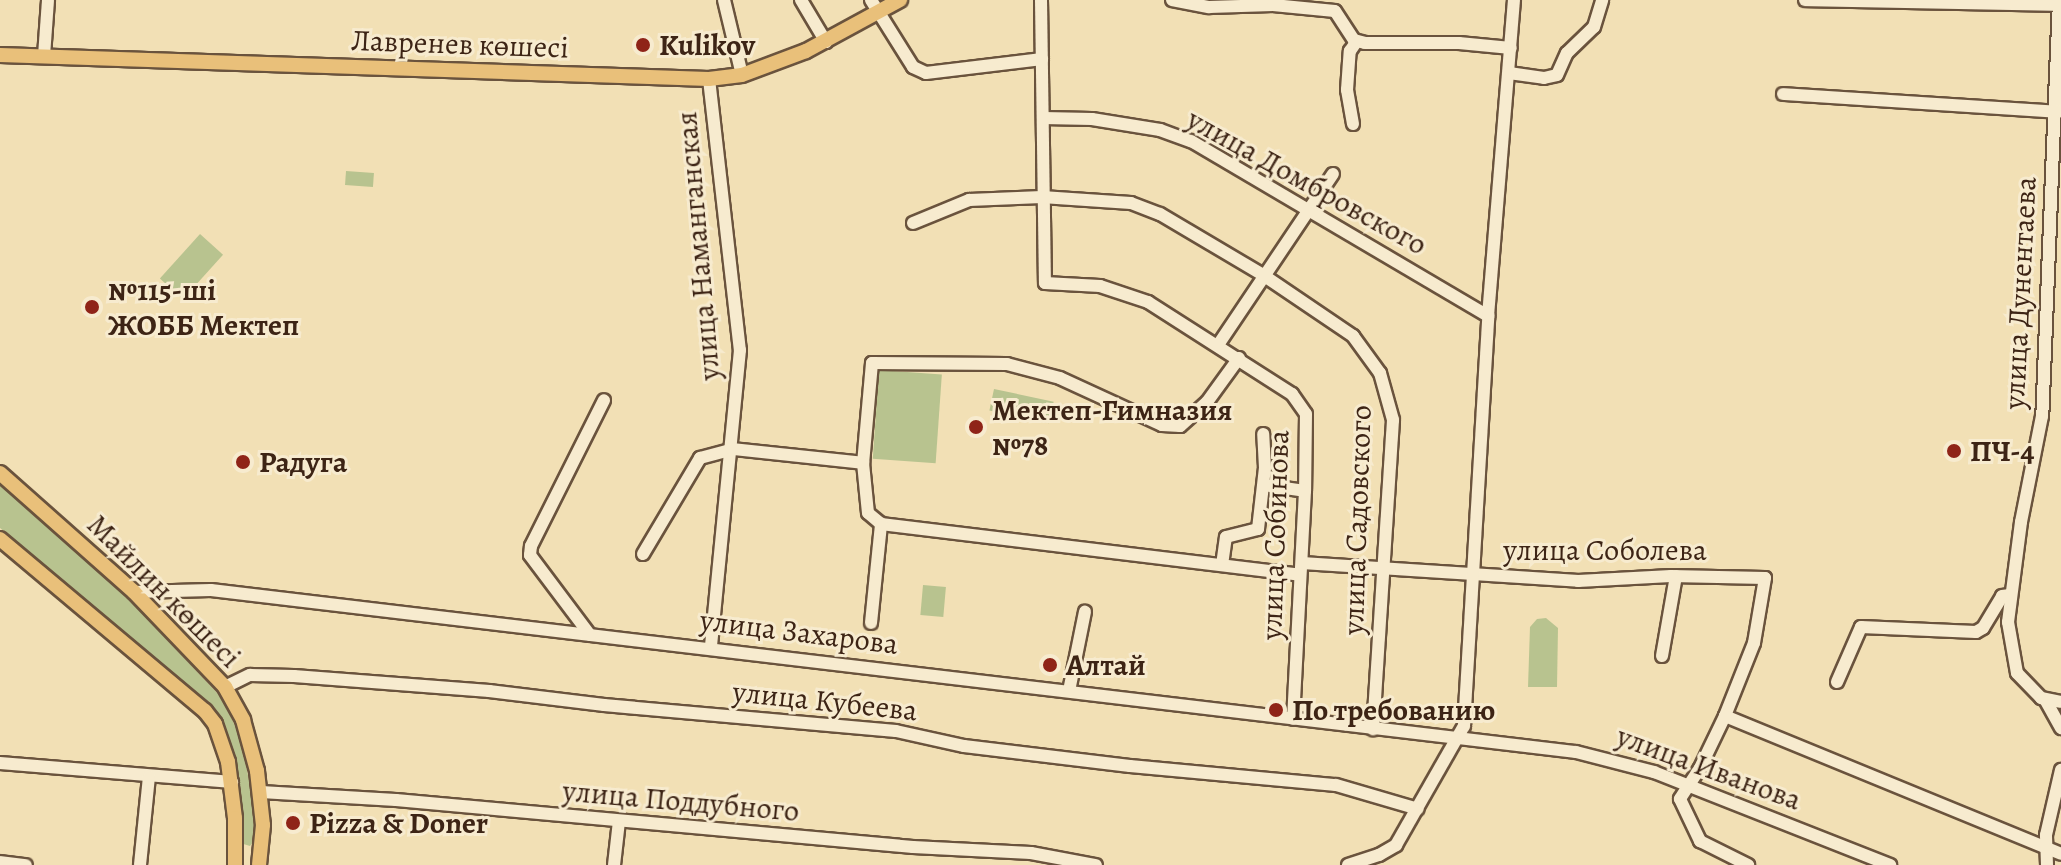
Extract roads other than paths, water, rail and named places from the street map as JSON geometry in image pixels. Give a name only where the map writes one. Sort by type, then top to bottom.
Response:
[{"type":"main road","name":"Лавренев көшесі","points":[[0,55],[709,79],[742,75],[826,42],[875,6],[900,0]]},
{"type":"main road","name":"Майлин көшесі","points":[[0,473],[134,592],[225,687],[251,742],[261,792],[260,862]]},
{"type":"main road","name":"Майлин көшесі","points":[[0,539],[205,711],[222,742],[232,782],[235,860]]},
{"type":"main road","points":[[235,860],[260,862]]},
{"type":"street","points":[[44,56],[48,0]]},
{"type":"street","points":[[724,0],[742,75]]},
{"type":"street","points":[[801,0],[826,42]]},
{"type":"street","points":[[1041,0],[1042,197]]},
{"type":"street","points":[[1172,0],[1209,7],[1273,5],[1335,11],[1357,41]]},
{"type":"street","points":[[1348,865],[1379,855],[1396,845],[1440,763],[1464,726],[1488,316],[1514,0]]},
{"type":"street","points":[[1509,73],[1544,78],[1557,75],[1567,53],[1594,27],[1602,0]]},
{"type":"street","points":[[1805,0],[2059,3]]},
{"type":"street","name":"улица Дунентаева","points":[[2059,3],[2057,112],[2042,416],[2010,595],[2008,622],[2017,673],[2046,701],[2061,728]]},
{"type":"street","points":[[875,6],[913,67],[926,73],[1042,59]]},
{"type":"street","points":[[1357,41],[1511,48]]},
{"type":"street","points":[[1353,124],[1347,90],[1350,51],[1357,41]]},
{"type":"street","name":"улица Наманганская","points":[[709,79],[740,350],[733,449],[711,647]]},
{"type":"street","points":[[1783,94],[2057,112]]},
{"type":"street","name":"улица Домбровского","points":[[1043,118],[1092,119],[1160,130],[1191,141],[1488,316]]},
{"type":"street","points":[[1218,345],[1307,207],[1333,174]]},
{"type":"street","name":"улица Садовского","points":[[913,223],[969,200],[1042,197],[1131,203],[1160,214],[1263,275],[1353,336],[1380,373],[1393,420],[1373,729]]},
{"type":"street","name":"улица Собинова","points":[[1042,197],[1045,283],[1100,286],[1127,292],[1239,358],[1292,394],[1303,407],[1308,422],[1293,719]]},
{"type":"street","points":[[871,623],[881,524],[868,513],[863,463],[872,363],[1007,364],[1060,378],[1162,425],[1180,426],[1207,402],[1239,358]]},
{"type":"street","points":[[590,635],[530,555],[531,546],[604,400]]},
{"type":"street","points":[[1222,565],[1226,537],[1258,529],[1264,485],[1263,434]]},
{"type":"street","points":[[643,554],[697,461],[733,449],[863,463]]},
{"type":"street","points":[[1264,485],[1305,491]]},
{"type":"street","name":"улица Соболева","points":[[881,524],[1222,565],[1385,569],[1604,582],[1676,576],[1765,578],[1754,643],[1725,716],[1689,785]]},
{"type":"street","points":[[1662,656],[1676,576]]},
{"type":"street","name":"улица Захарова","points":[[134,592],[211,590],[711,647],[1457,740]]},
{"type":"street","points":[[1837,682],[1861,627],[1976,632],[1983,628],[2002,596],[2010,595]]},
{"type":"street","points":[[1069,691],[1085,612]]},
{"type":"street","name":"улица Кубеева","points":[[225,687],[250,675],[294,676],[489,691],[604,705],[896,731],[964,746],[1130,766],[1336,785],[1418,809]]},
{"type":"street","points":[[2046,701],[2061,702]]},
{"type":"street","points":[[1725,716],[2061,854]]},
{"type":"street","name":"улица Иванова","points":[[1457,740],[1615,759],[1689,785],[1861,860],[1890,865]]},
{"type":"street","points":[[0,763],[232,782]]},
{"type":"street","points":[[2047,865],[2045,848],[2061,770]]},
{"type":"street","points":[[140,865],[149,776]]},
{"type":"street","points":[[1689,785],[1680,799],[1700,841],[1748,865]]},
{"type":"street","name":"улица Поддубного","points":[[261,792],[396,800],[913,847],[1031,853],[1096,865]]},
{"type":"street","points":[[614,865],[619,821]]},
{"type":"street","points":[[0,862],[26,865]]},
{"type":"place","name":"Kulikov","points":[[643,45]]},
{"type":"place","name":"№115-ші ЖОББ Мектеп","points":[[92,307]]},
{"type":"place","name":"Мектеп-Гимназия №78","points":[[976,427]]},
{"type":"place","name":"ПЧ-4","points":[[1954,451]]},
{"type":"place","name":"Радуга","points":[[243,462]]},
{"type":"place","name":"Алтай","points":[[1050,665]]},
{"type":"place","name":"По требованию","points":[[1276,710]]},
{"type":"place","name":"Pizza & Doner","points":[[293,823]]}]
